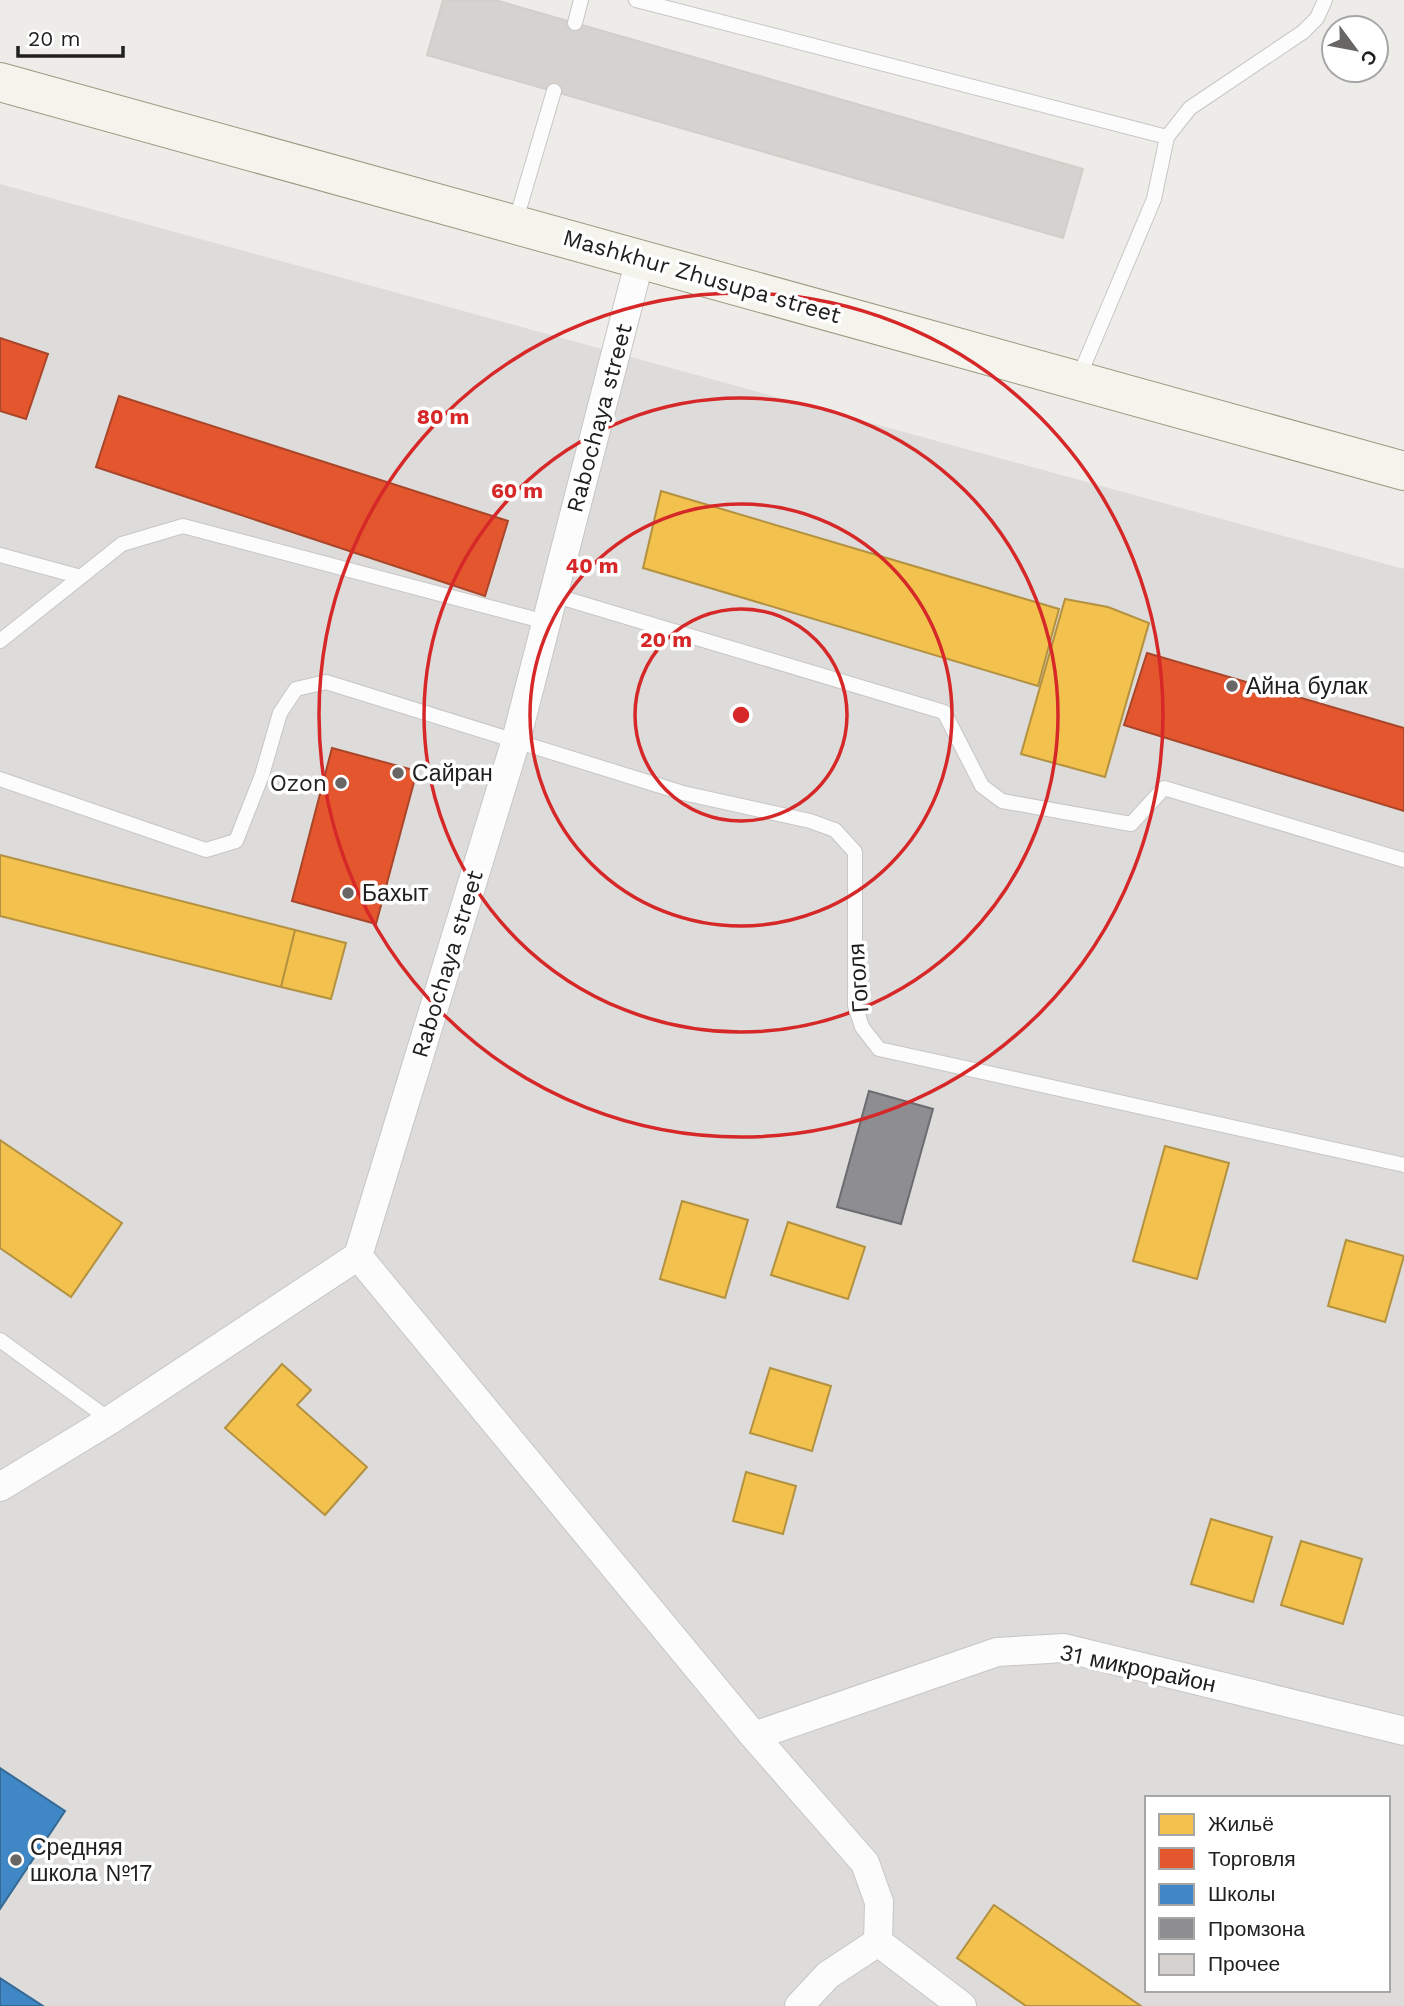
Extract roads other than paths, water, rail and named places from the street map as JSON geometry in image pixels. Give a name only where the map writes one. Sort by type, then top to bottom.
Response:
[{"type":"main road","name":"Mashkhur Zhusupa street","points":[[0,82],[1404,471]]},
{"type":"street","name":"Rabochaya street","points":[[358,1256],[516,740],[640,260]]},
{"type":"street","points":[[0,1486],[110,1420],[358,1256],[754,1736],[865,1863],[879,1902],[878,1942]]},
{"type":"street","name":"31 микрорайон","points":[[754,1736],[997,1652],[1064,1648],[1404,1731]]},
{"type":"street","points":[[799,2006],[828,1975],[878,1942]]},
{"type":"street","points":[[878,1942],[962,2006]]},
{"type":"lane","points":[[575,23],[581,0]]},
{"type":"lane","points":[[636,0],[1167,137]]},
{"type":"lane","points":[[1077,380],[1154,199],[1167,137],[1190,108],[1303,32],[1317,18],[1325,0]]},
{"type":"lane","points":[[515,224],[554,91]]},
{"type":"lane","points":[[0,641],[122,544],[183,526],[546,622]]},
{"type":"lane","points":[[0,555],[81,576]]},
{"type":"lane","points":[[553,595],[944,712],[982,786],[1002,801],[1130,824],[1164,788],[1404,860]]},
{"type":"lane","name":"Гоголя","points":[[0,779],[206,850],[236,841],[262,775],[280,713],[296,689],[326,682],[682,793],[810,821],[835,830],[855,852],[855,1005],[862,1027],[879,1049],[1404,1165]]},
{"type":"lane","points":[[0,1340],[110,1420]]},
{"type":"place","name":"Айна булак","points":[[1232,686]]},
{"type":"place","name":"Сайран","points":[[398,773]]},
{"type":"place","name":"Ozon","points":[[341,783]]},
{"type":"place","name":"Бахыт","points":[[348,893]]},
{"type":"place","name":"Средняя школа №17","points":[[16,1860]]}]
